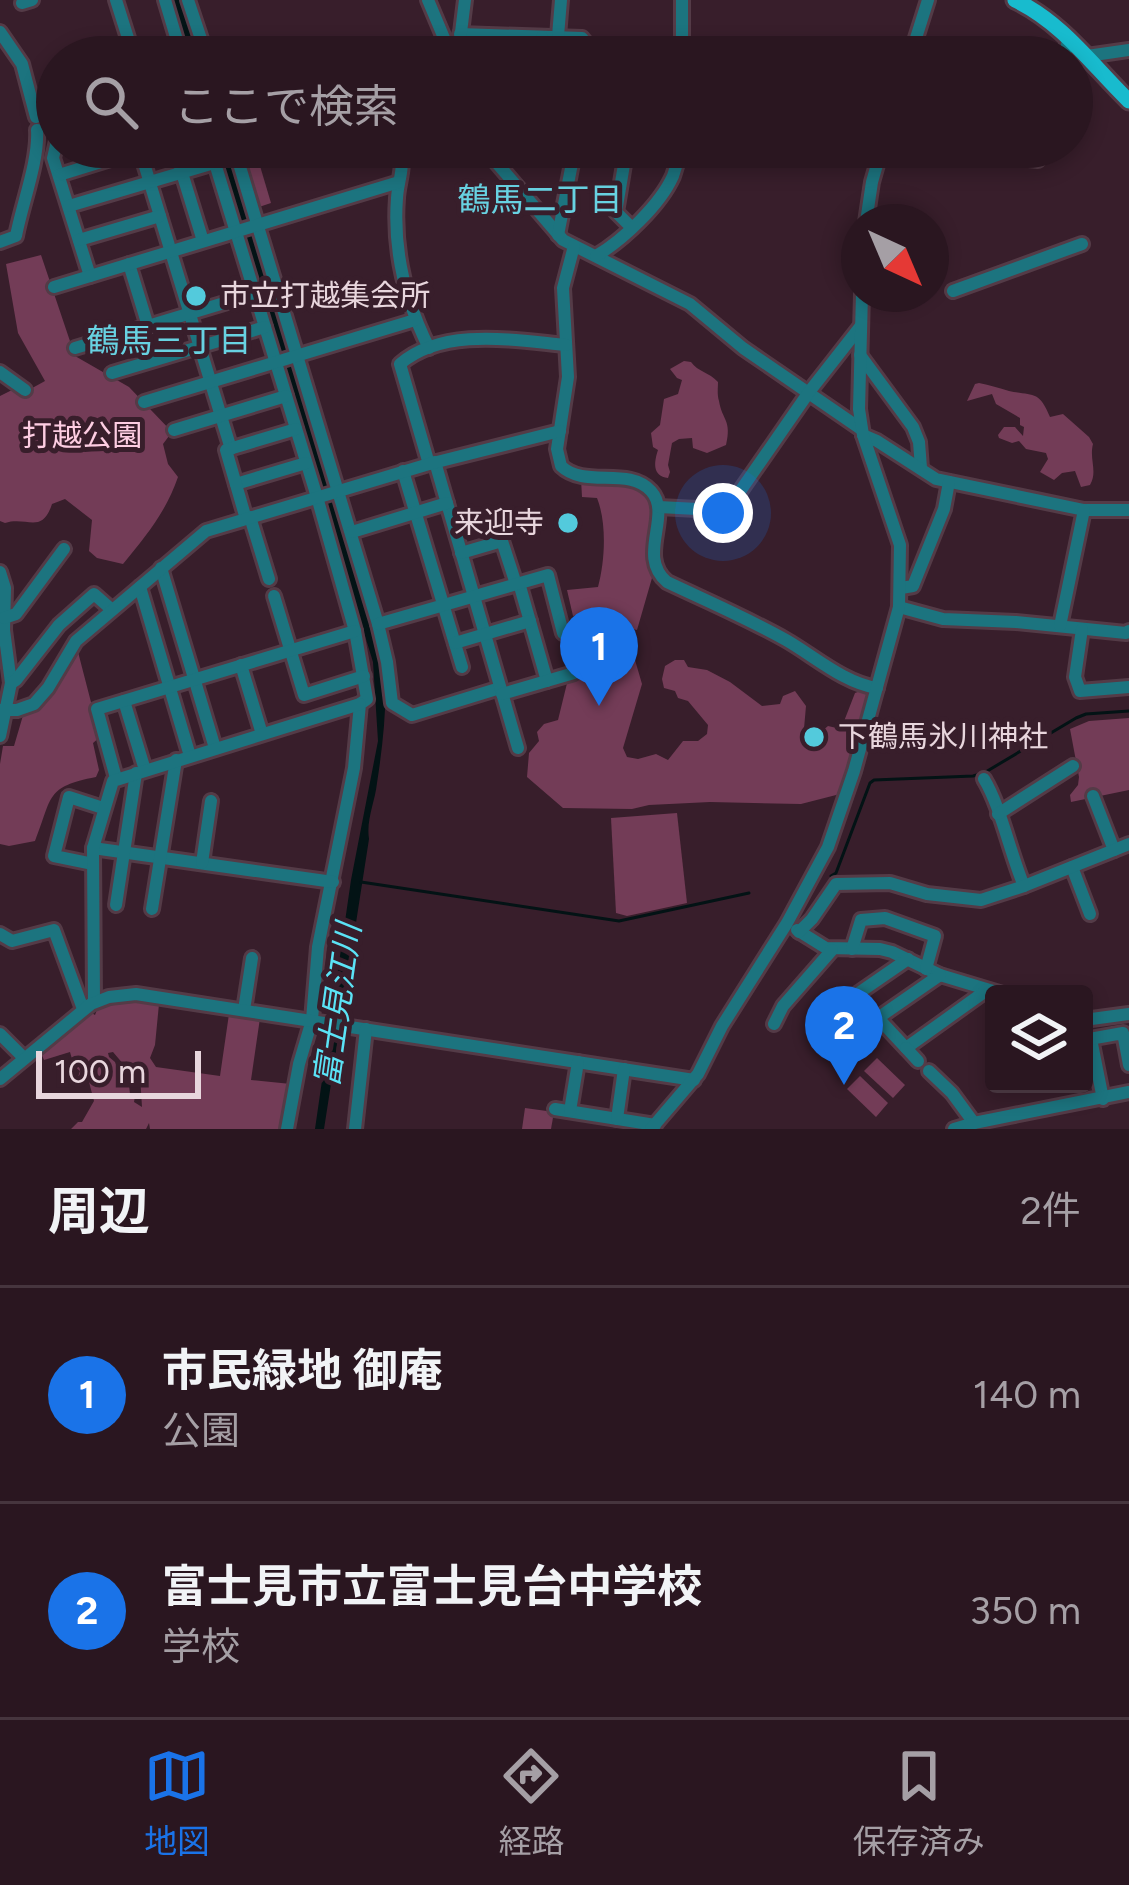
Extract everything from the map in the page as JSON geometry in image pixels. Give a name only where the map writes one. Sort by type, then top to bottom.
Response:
[{"type":"main road","points":[[1015,0],[1068,36]]},
{"type":"main road","points":[[1093,62],[1129,101]]},
{"type":"street","points":[[116,0],[127,36]]},
{"type":"street","points":[[165,0],[176,36]]},
{"type":"street","points":[[188,0],[200,36]]},
{"type":"street","points":[[428,0],[445,36]]},
{"type":"street","points":[[465,0],[460,34],[515,36]]},
{"type":"street","points":[[558,36],[561,0]]},
{"type":"street","points":[[682,0],[682,36]]},
{"type":"street","points":[[916,36],[928,0]]},
{"type":"street","points":[[0,32],[22,64],[36,126]]},
{"type":"street","points":[[1093,55],[1129,50]]},
{"type":"street","points":[[0,242],[16,236],[36,135]]},
{"type":"street","points":[[57,168],[90,276]]},
{"type":"street","points":[[59,175],[81,168]]},
{"type":"street","points":[[145,168],[231,448]]},
{"type":"street","points":[[181,168],[203,241]]},
{"type":"street","points":[[69,206],[196,168]]},
{"type":"street","points":[[88,1006],[93,848],[113,781],[367,699],[355,631],[317,497],[216,168]]},
{"type":"street","points":[[241,168],[352,532],[387,662],[392,703],[412,715],[574,673]]},
{"type":"street","points":[[403,168],[397,200],[398,241],[406,296],[429,348]]},
{"type":"street","points":[[501,168],[558,235],[690,304],[743,348],[935,479],[1084,510],[1129,510]]},
{"type":"street","points":[[558,235],[571,168]]},
{"type":"street","points":[[623,168],[616,212],[632,228]]},
{"type":"street","points":[[596,256],[632,228],[672,179],[675,168]]},
{"type":"street","points":[[869,204],[876,168]]},
{"type":"street","points":[[54,287],[399,182]]},
{"type":"street","points":[[79,240],[160,216]]},
{"type":"street","points":[[953,291],[1082,244]]},
{"type":"street","points":[[574,246],[562,288],[568,377],[558,460],[566,472],[640,482],[655,494],[659,507],[654,566],[667,582],[781,637],[842,675],[877,688]]},
{"type":"street","points":[[129,264],[148,326]]},
{"type":"street","points":[[75,348],[254,294]]},
{"type":"street","points":[[555,1109],[653,1127],[694,1080],[722,1026],[793,927],[828,847],[854,771],[901,588],[899,545],[862,432],[861,312]]},
{"type":"street","points":[[144,402],[415,320]]},
{"type":"street","points":[[659,507],[716,510],[734,500],[861,326]]},
{"type":"street","points":[[112,374],[265,328]]},
{"type":"street","points":[[518,748],[447,503],[400,364],[437,343],[488,339],[566,345]]},
{"type":"street","points":[[859,354],[914,427],[921,468]]},
{"type":"street","points":[[0,372],[12,387]]},
{"type":"street","points":[[174,430],[286,396]]},
{"type":"street","points":[[269,579],[226,450],[296,429]]},
{"type":"street","points":[[3,710],[34,704],[76,641],[206,531],[403,471],[560,431]]},
{"type":"street","points":[[236,484],[306,463]]},
{"type":"street","points":[[403,471],[462,667]]},
{"type":"street","points":[[901,588],[913,586],[944,509],[949,482]]},
{"type":"street","points":[[352,532],[447,503]]},
{"type":"street","points":[[1060,626],[1084,510]]},
{"type":"street","points":[[461,554],[502,541],[548,681]]},
{"type":"street","points":[[4,618],[16,614],[64,549]]},
{"type":"street","points":[[161,568],[215,748]]},
{"type":"street","points":[[0,572],[11,683],[0,736]]},
{"type":"street","points":[[378,624],[548,574],[563,633]]},
{"type":"street","points":[[140,587],[170,687],[183,758],[152,909]]},
{"type":"street","points":[[11,683],[59,625],[94,594],[111,610]]},
{"type":"street","points":[[274,596],[304,695],[364,676]]},
{"type":"street","points":[[899,607],[943,619],[1129,631]]},
{"type":"street","points":[[455,643],[530,621]]},
{"type":"street","points":[[1082,629],[1075,677],[1079,691],[1129,687]]},
{"type":"street","points":[[116,778],[97,709],[355,631]]},
{"type":"street","points":[[241,665],[262,734]]},
{"type":"street","points":[[116,905],[140,771],[124,701]]},
{"type":"street","points":[[287,1129],[299,1064],[314,1021],[318,947],[354,768],[360,704]]},
{"type":"street","points":[[998,814],[1073,766]]},
{"type":"street","points":[[984,779],[1024,886]]},
{"type":"street","points":[[793,927],[812,919],[836,884],[890,883],[926,895],[981,899],[1125,847],[1094,796]]},
{"type":"street","points":[[93,864],[54,856],[69,797],[103,808]]},
{"type":"street","points":[[202,863],[211,801]]},
{"type":"street","points":[[93,848],[333,883]]},
{"type":"street","points":[[1072,867],[1090,914]]},
{"type":"street","points":[[852,949],[861,920],[885,919],[935,936],[933,972],[878,1018],[830,1032],[821,1018],[908,959]]},
{"type":"street","points":[[793,927],[832,950],[880,949],[985,989]]},
{"type":"street","points":[[0,934],[12,941],[54,930],[88,1006]]},
{"type":"street","points":[[774,1024],[783,1006],[832,950]]},
{"type":"street","points":[[244,1010],[252,958]]},
{"type":"street","points":[[906,1048],[985,991]]},
{"type":"street","points":[[0,1078],[88,1006],[109,997],[136,994],[694,1080]]},
{"type":"street","points":[[1093,1019],[1129,1014]]},
{"type":"street","points":[[878,1018],[952,1093],[971,1125]]},
{"type":"street","points":[[356,1129],[359,1028]]},
{"type":"street","points":[[1093,1039],[1123,1033],[1129,1065]]},
{"type":"street","points":[[0,1034],[24,1058]]},
{"type":"street","points":[[570,1112],[578,1062]]},
{"type":"street","points":[[1093,1062],[1103,1099]]},
{"type":"street","points":[[617,1119],[624,1069]]},
{"type":"street","points":[[954,1129],[1129,1092]]},
{"type":"green space","points":[[244,168],[261,168],[271,203],[256,208]]},
{"type":"green space","name":"打越公園","points":[[41,255],[75,356],[129,387],[172,432],[163,444],[168,464],[178,477],[161,513],[123,564],[97,558],[89,551],[92,520],[65,499],[52,504],[39,522],[0,521],[0,396],[12,390],[25,392],[45,381],[18,333],[6,264]]},
{"type":"green space","points":[[684,361],[718,382],[728,437],[726,445],[707,453],[693,448],[692,438],[672,443],[668,478],[657,471],[658,450],[651,433],[660,425],[664,399],[678,394],[682,380],[670,369]]},
{"type":"green space","points":[[979,383],[1034,396],[1050,417],[1063,414],[1089,437],[1093,444],[1090,485],[1081,487],[1075,471],[1054,480],[1040,472],[1048,459],[1046,453],[999,438],[1004,427],[1015,427],[1023,436],[1024,427],[1020,418],[996,404],[992,394],[967,401]]},
{"type":"green space","points":[[581,479],[638,485],[654,505],[652,578],[637,630],[599,621],[597,610],[573,616],[567,590],[598,587],[603,554],[600,508],[597,498],[582,497]]},
{"type":"green space","points":[[575,618],[635,633],[635,660],[642,684],[623,748],[627,757],[656,754],[668,760],[683,741],[698,741],[707,734],[708,725],[688,701],[664,688],[665,666],[675,660],[730,682],[762,706],[780,704],[783,696],[795,691],[806,706],[803,740],[809,742],[828,726],[841,729],[855,693],[868,692],[852,766],[840,794],[801,804],[563,808],[527,777],[529,753],[539,741],[537,732],[558,720],[571,667],[564,624]]},
{"type":"green space","points":[[77,648],[100,737],[93,743],[99,770],[96,777],[67,785],[53,796],[35,841],[0,844],[3,746],[14,746],[24,712]]},
{"type":"green space","points":[[1129,718],[1129,790],[1071,802],[1079,777],[1070,729],[1089,721]]},
{"type":"green space","points":[[677,813],[687,903],[627,916],[616,913],[611,818]]},
{"type":"green space","points":[[126,999],[159,1004],[150,1058],[156,1067],[220,1076],[229,1014],[260,1018],[251,1080],[291,1084],[283,1129],[150,1129],[149,1123],[146,1129],[71,1129],[82,1122],[94,1101],[89,1082],[78,1077],[80,1071],[70,1052],[44,1060],[40,1051],[90,1012],[95,1015],[98,1007]],"holes":[[[113,1052],[130,1072],[140,1075],[142,1107],[134,1102],[135,1096],[108,1053]]]},
{"type":"green space","points":[[877,1058],[905,1085],[893,1098],[864,1071]]},
{"type":"green space","points":[[860,1076],[888,1103],[876,1117],[847,1089]]},
{"type":"green space","points":[[525,1108],[554,1112],[551,1129],[522,1129]]},
{"type":"water","points":[[173,0],[181,0],[194,36],[184,36]]},
{"type":"water","name":"富士見江川","points":[[222,168],[236,168],[385,668],[381,754],[369,839],[324,1129],[315,1129],[351,880],[378,741],[373,662]]},
{"type":"waterway","points":[[831,876],[874,780],[973,776],[1076,718],[1129,711]]},
{"type":"waterway","points":[[361,882],[619,921],[749,893]]},
{"type":"place","name":"市立打越集会所","points":[[196,296]]},
{"type":"place","name":"来迎寺","points":[[568,523]]},
{"type":"place","name":"市民緑地 御庵","points":[[599,706]]},
{"type":"place","name":"下鶴馬氷川神社","points":[[814,737]]},
{"type":"place","name":"富士見市立富士見台中学校","points":[[844,1085]]},
{"type":"district","name":"鶴馬二丁目","points":[[540,199]]},
{"type":"district","name":"鶴馬三丁目","points":[[169,340]]}]
